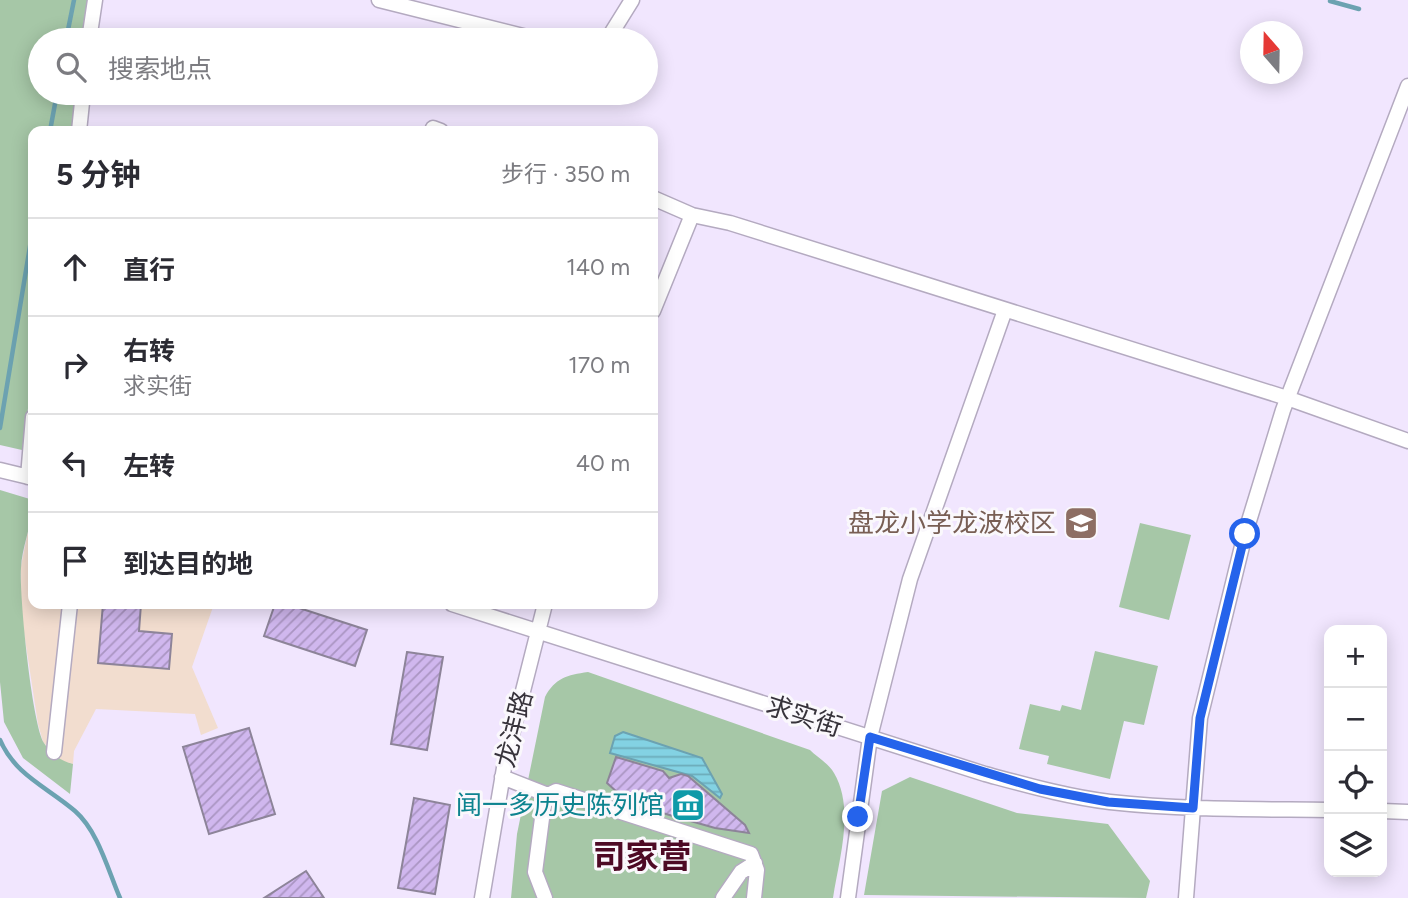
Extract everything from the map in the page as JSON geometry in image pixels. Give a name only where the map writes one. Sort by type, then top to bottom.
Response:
[{"type":"street","points":[[91,28],[95,0]]},
{"type":"street","points":[[379,0],[490,28]]},
{"type":"street","points":[[615,28],[632,0]]},
{"type":"street","points":[[1186,898],[1200,718],[1245,534],[1287,398],[1408,86]]},
{"type":"street","points":[[80,126],[82,105]]},
{"type":"street","points":[[658,200],[692,215],[730,222],[1287,398],[1408,441]]},
{"type":"street","points":[[658,299],[692,215]]},
{"type":"street","points":[[848,898],[870,737],[910,579],[1005,310]]},
{"type":"street","points":[[0,470],[26,476]]},
{"type":"street","points":[[54,752],[68,609]]},
{"type":"street","name":"求实街","points":[[468,609],[1040,789],[1108,802],[1193,808],[1324,810]]},
{"type":"street","name":"龙沣路","points":[[482,898],[502,777],[544,609]]},
{"type":"street","points":[[502,777],[548,795],[556,791],[751,854],[757,870],[754,898]]},
{"type":"street","points":[[545,898],[535,872],[548,795]]},
{"type":"street","points":[[1387,811],[1408,812]]},
{"type":"street","points":[[723,898],[741,873],[755,863]]},
{"type":"shaded area","points":[[28,531],[28,609],[212,609],[192,667],[218,728],[201,735],[195,714],[96,709],[74,751],[73,764],[61,761],[43,742],[38,724],[21,613],[21,566]]},
{"type":"green space","points":[[0,0],[89,0],[85,28],[28,28],[28,105],[76,105],[74,126],[28,126],[28,409],[22,450],[0,445]]},
{"type":"green space","points":[[0,490],[28,498],[28,530],[21,568],[27,658],[39,731],[44,743],[57,756],[73,764],[70,794],[23,758],[4,722],[0,682]]},
{"type":"green space","points":[[1140,523],[1191,535],[1169,620],[1119,607]]},
{"type":"green space","points":[[1095,651],[1158,666],[1144,725],[1124,721],[1110,779],[1047,764],[1049,756],[1019,749],[1030,704],[1060,711],[1062,705],[1081,710]]},
{"type":"green space","points":[[588,672],[810,750],[826,764],[834,773],[844,802],[844,834],[833,898],[511,898],[517,834],[545,697],[562,678]]},
{"type":"green space","points":[[910,777],[1017,813],[1108,824],[1150,881],[1146,898],[864,895],[882,791]]},
{"type":"water","points":[[623,732],[702,758],[722,794],[720,798],[692,776],[610,753],[615,736]]},
{"type":"building","points":[[103,609],[141,609],[139,631],[172,634],[169,669],[98,663]]},
{"type":"building","points":[[273,609],[302,609],[367,630],[355,666],[264,636]]},
{"type":"building","points":[[407,652],[443,657],[427,750],[391,744]]},
{"type":"building","points":[[249,728],[275,814],[209,834],[183,747]]},
{"type":"building","points":[[616,757],[663,771],[669,778],[681,774],[688,776],[745,825],[749,833],[715,828],[652,810],[655,798],[638,798],[617,792],[607,783]]},
{"type":"building","points":[[414,798],[450,805],[435,894],[398,888]]},
{"type":"building","points":[[306,871],[324,898],[264,898]]},
{"type":"waterway","points":[[68,28],[74,0]]},
{"type":"waterway","points":[[1330,1],[1359,9]]},
{"type":"waterway","points":[[51,126],[55,105]]},
{"type":"waterway","points":[[0,428],[28,258]]},
{"type":"waterway","points":[[0,740],[6,752],[23,772],[83,819],[102,852],[120,898]]},
{"type":"place","name":"盘龙小学龙波校区","points":[[1081,523]]},
{"type":"place","name":"闻一多历史陈列馆","points":[[688,805]]},
{"type":"district","name":"司家营","points":[[642,856]]},
{"type":"route","points":[[858,817],[870,737],[1040,789],[1108,802],[1193,808],[1200,718],[1245,534]]}]
